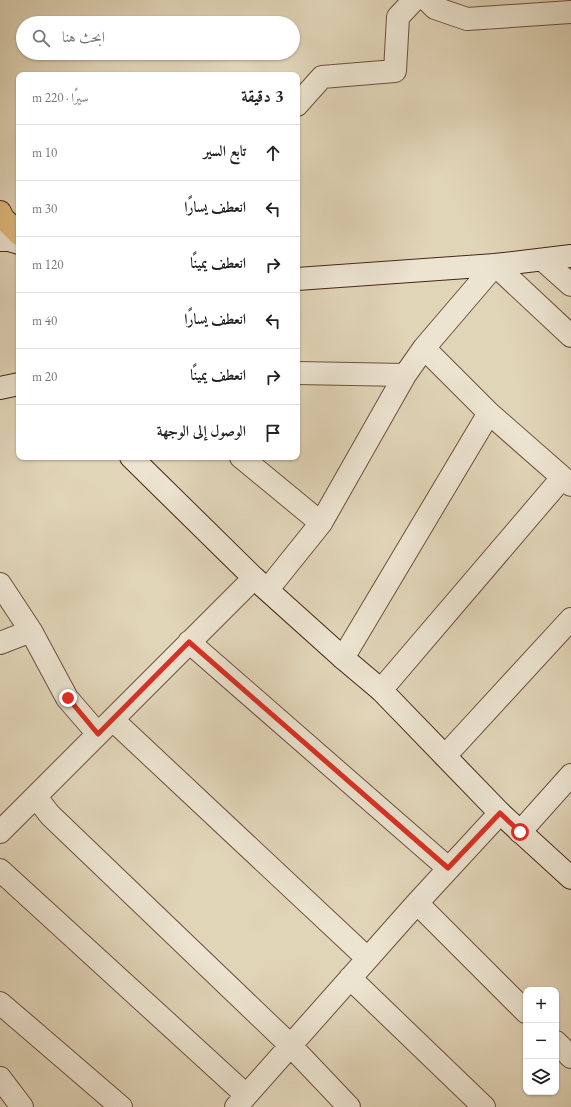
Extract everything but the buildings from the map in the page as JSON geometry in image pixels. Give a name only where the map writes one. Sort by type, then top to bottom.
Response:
[{"type":"highway","points":[[0,212],[3,218],[16,231]]},
{"type":"street","points":[[300,102],[322,77],[395,72],[398,17],[414,0]]},
{"type":"street","points":[[426,0],[435,8],[467,19],[571,12]]},
{"type":"street","points":[[0,240],[16,242]]},
{"type":"street","points":[[300,279],[495,265],[571,256]]},
{"type":"street","points":[[543,260],[571,285]]},
{"type":"street","points":[[495,265],[571,336]]},
{"type":"street","points":[[0,832],[189,642],[261,583],[321,523],[405,374],[424,348],[495,265]]},
{"type":"street","points":[[381,690],[567,482],[489,413],[424,348]]},
{"type":"street","points":[[300,373],[405,374]]},
{"type":"street","points":[[0,388],[16,385]]},
{"type":"street","points":[[342,658],[489,413]]},
{"type":"street","points":[[134,460],[261,583],[342,658],[381,690],[500,813],[571,878]]},
{"type":"street","points":[[245,460],[321,523]]},
{"type":"street","points":[[0,584],[31,630],[68,698],[105,727],[367,958]]},
{"type":"street","points":[[445,756],[571,619]]},
{"type":"street","points":[[0,643],[31,630]]},
{"type":"street","points":[[189,642],[448,868]]},
{"type":"street","points":[[520,832],[571,775]]},
{"type":"street","points":[[36,797],[50,815],[290,1045],[349,1107]]},
{"type":"street","points":[[0,870],[241,1101],[417,902],[500,813]]},
{"type":"street","points":[[417,902],[523,1009]]},
{"type":"street","points":[[350,978],[484,1107]]},
{"type":"street","points":[[0,1003],[121,1107]]},
{"type":"street","points":[[559,1045],[571,1057]]},
{"type":"street","points":[[0,1078],[22,1107]]},
{"type":"route","points":[[68,698],[98,734],[189,642],[448,868],[500,813],[520,832]]}]
